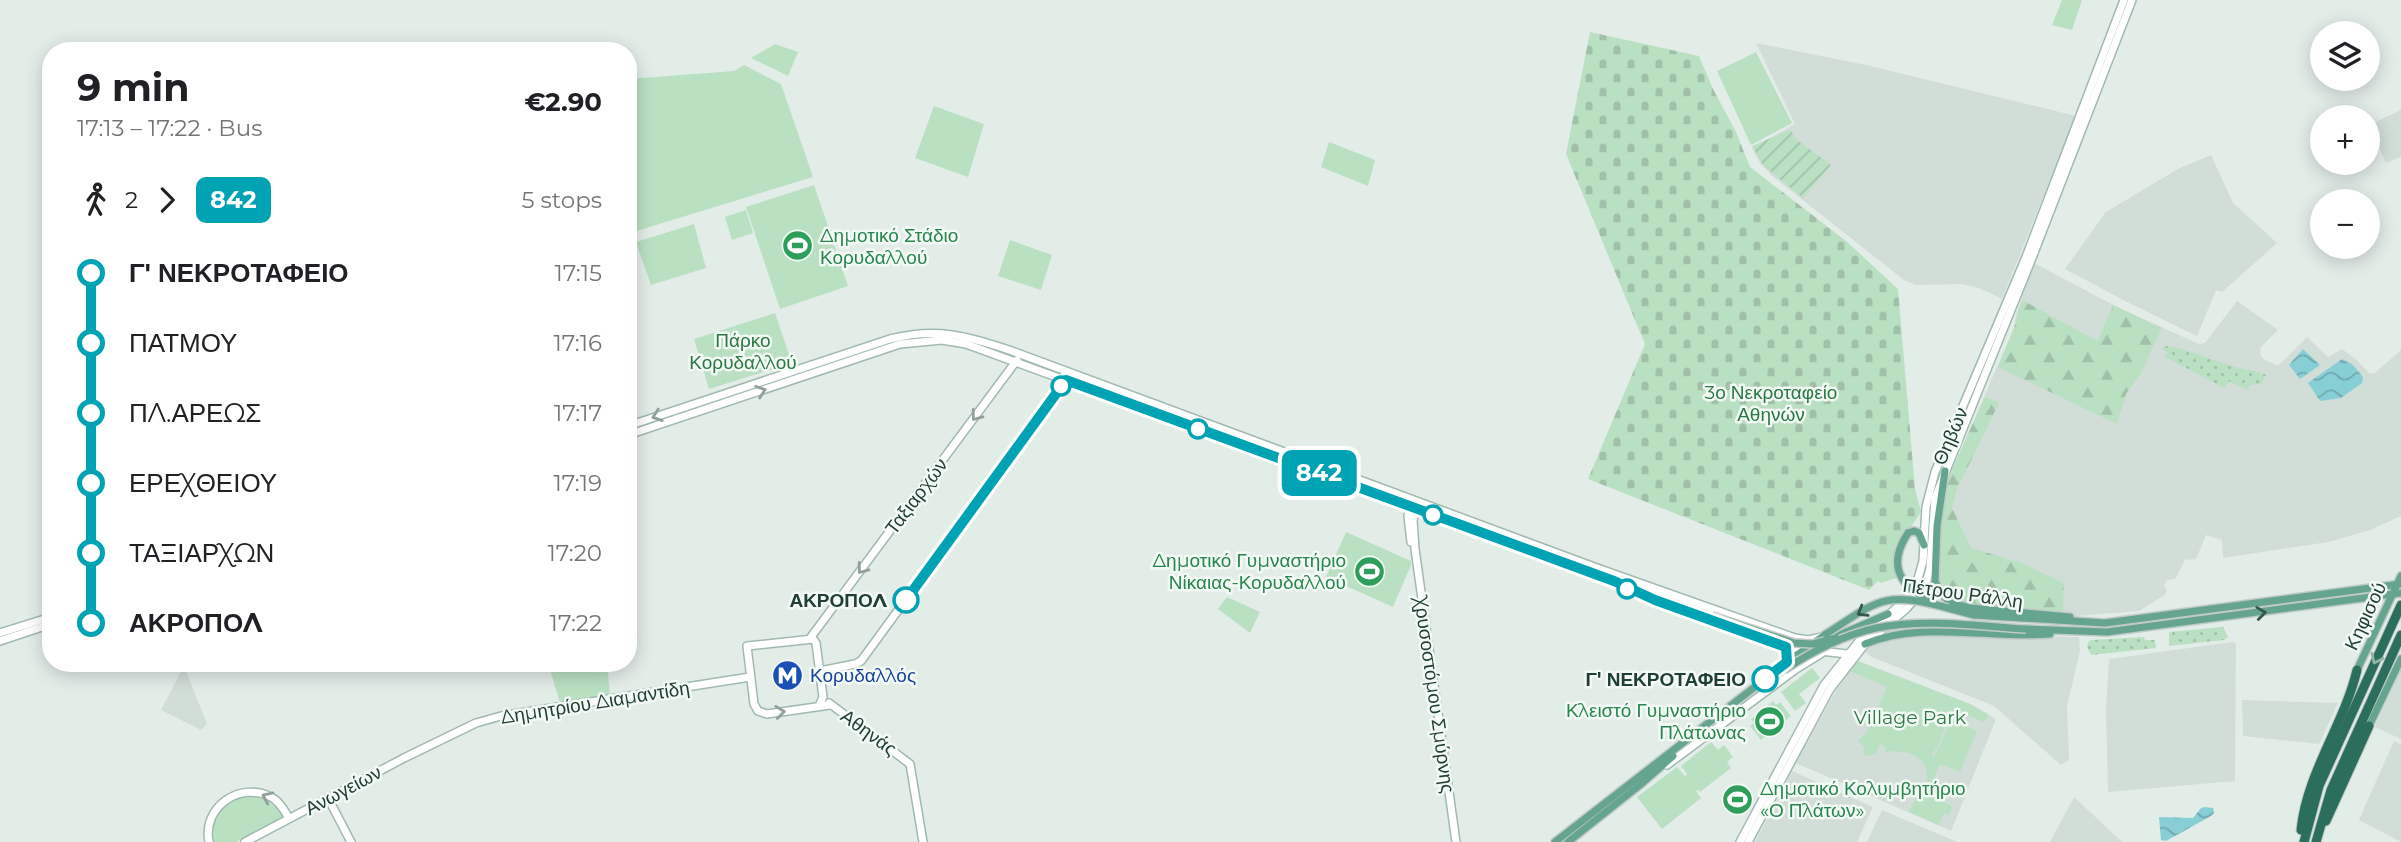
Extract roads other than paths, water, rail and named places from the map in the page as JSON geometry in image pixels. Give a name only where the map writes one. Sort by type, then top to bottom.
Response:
[{"type":"highway","points":[[2302,842],[2319,786],[2401,605]]},
{"type":"highway","points":[[2317,842],[2330,790],[2366,722],[2401,635]]},
{"type":"highway","points":[[2302,842],[2302,819],[2308,794],[2353,690],[2357,670]]},
{"type":"main road","name":"Θηβών","points":[[1740,842],[1832,673],[1888,614],[1901,604],[1916,586],[1922,573],[1926,507],[1935,472],[2026,257],[2124,0]]},
{"type":"main road","name":"Θηβών","points":[[1748,842],[1829,691],[1852,654],[1914,602],[1926,583],[1930,568],[1933,508],[1945,471],[2132,0]]},
{"type":"main road","points":[[637,423],[890,339],[937,332],[961,335],[1712,616],[1800,644],[1819,643],[1862,631]]},
{"type":"main road","points":[[637,432],[909,342],[942,340],[1019,358]]},
{"type":"main road","name":"Ταξιαρχών","points":[[811,637],[1019,358]]},
{"type":"main road","points":[[820,671],[861,661],[1069,377]]},
{"type":"main road","points":[[1945,471],[1937,520],[1935,577],[1937,588],[1943,596],[1950,602],[1970,608],[2045,614],[2105,623]]},
{"type":"main road","points":[[1414,504],[1795,638],[1808,640],[1824,636]]},
{"type":"main road","name":"Χρυσοστόμου Σμύρνης","points":[[1414,504],[1415,549],[1457,842]]},
{"type":"main road","points":[[1924,545],[1919,533],[1908,533],[1897,555],[1898,568],[1903,580],[1916,593],[1948,608]]},
{"type":"main road","name":"Κηφισού","points":[[2357,670],[2385,611],[2397,594],[2401,576]]},
{"type":"main road","points":[[1614,581],[1655,600],[1786,647],[1852,654]]},
{"type":"main road","name":"Πέτρου Ράλλη","points":[[1555,842],[1787,662],[1870,606],[1889,599],[1912,599],[1984,615],[2105,623],[2400,585]]},
{"type":"main road","name":"Πέτρου Ράλλη","points":[[1642,784],[1673,756],[1804,657],[1862,631],[1913,624],[2119,631],[2397,594]]},
{"type":"main road","points":[[2369,598],[2380,601],[2385,611]]},
{"type":"main road","points":[[1888,614],[1886,624],[1891,635]]},
{"type":"main road","points":[[1804,650],[1888,614]]},
{"type":"main road","points":[[0,633],[42,620]]},
{"type":"main road","points":[[0,641],[42,627]]},
{"type":"main road","points":[[1865,644],[1891,635],[2042,635],[2071,631]]},
{"type":"main road","points":[[750,677],[747,646],[811,637],[816,643],[820,671],[823,697],[819,706]]},
{"type":"main road","points":[[1786,647],[1787,662]]},
{"type":"main road","points":[[1825,652],[1833,659],[1832,673]]},
{"type":"main road","name":"Πέτρου Ράλλη","points":[[1568,842],[1801,665],[1825,652]]},
{"type":"main road","points":[[2366,722],[2401,659]]},
{"type":"main road","name":"Δημητρίου Διαμαντίδη","points":[[443,740],[476,723],[496,718],[750,677]]},
{"type":"main road","name":"Αθηνάς","points":[[750,677],[754,704],[758,711],[763,713],[830,705]]},
{"type":"main road","name":"Αθηνάς","points":[[823,697],[910,764],[923,842]]},
{"type":"main road","name":"Ανωγείων","points":[[250,841],[289,818],[443,740]]},
{"type":"main road","points":[[209,842],[208,827],[212,816],[223,802],[237,794],[252,792],[275,799],[289,818]]},
{"type":"main road","points":[[328,798],[351,842]]},
{"type":"water","points":[[2303,349],[2320,365],[2300,379],[2289,365]]},
{"type":"water","points":[[2342,359],[2353,365],[2363,377],[2362,383],[2341,398],[2320,401],[2308,383]]},
{"type":"water","points":[[2205,807],[2213,808],[2214,813],[2166,841],[2161,840],[2159,817],[2193,818]]},
{"type":"place","name":"Δημοτικό Στάδιο Κορυδαλλού","points":[[797,246]]},
{"type":"place","name":"Δημοτικό Γυμναστήριο Νίκαιας-Κορυδαλλού","points":[[1369,571]]},
{"type":"place","name":"ΑΚΡΟΠΟΛ","points":[[906,600]]},
{"type":"place","name":"Κορυδαλλός","points":[[787,675]]},
{"type":"place","name":"Γ' ΝΕΚΡΟΤΑΦΕΙΟ","points":[[1765,679]]},
{"type":"place","name":"Κλειστό Γυμναστήριο Πλάτωνας","points":[[1769,721]]},
{"type":"place","name":"Δημοτικό Κολυμβητήριο «Ο Πλάτων»","points":[[1737,799]]},
{"type":"park label","name":"Πάρκο Κορυδαλλού","points":[[743,351]]},
{"type":"park label","name":"3ο Νεκροταφείο Αθηνών","points":[[1771,403]]},
{"type":"park label","name":"Village Park","points":[[1910,717]]}]
